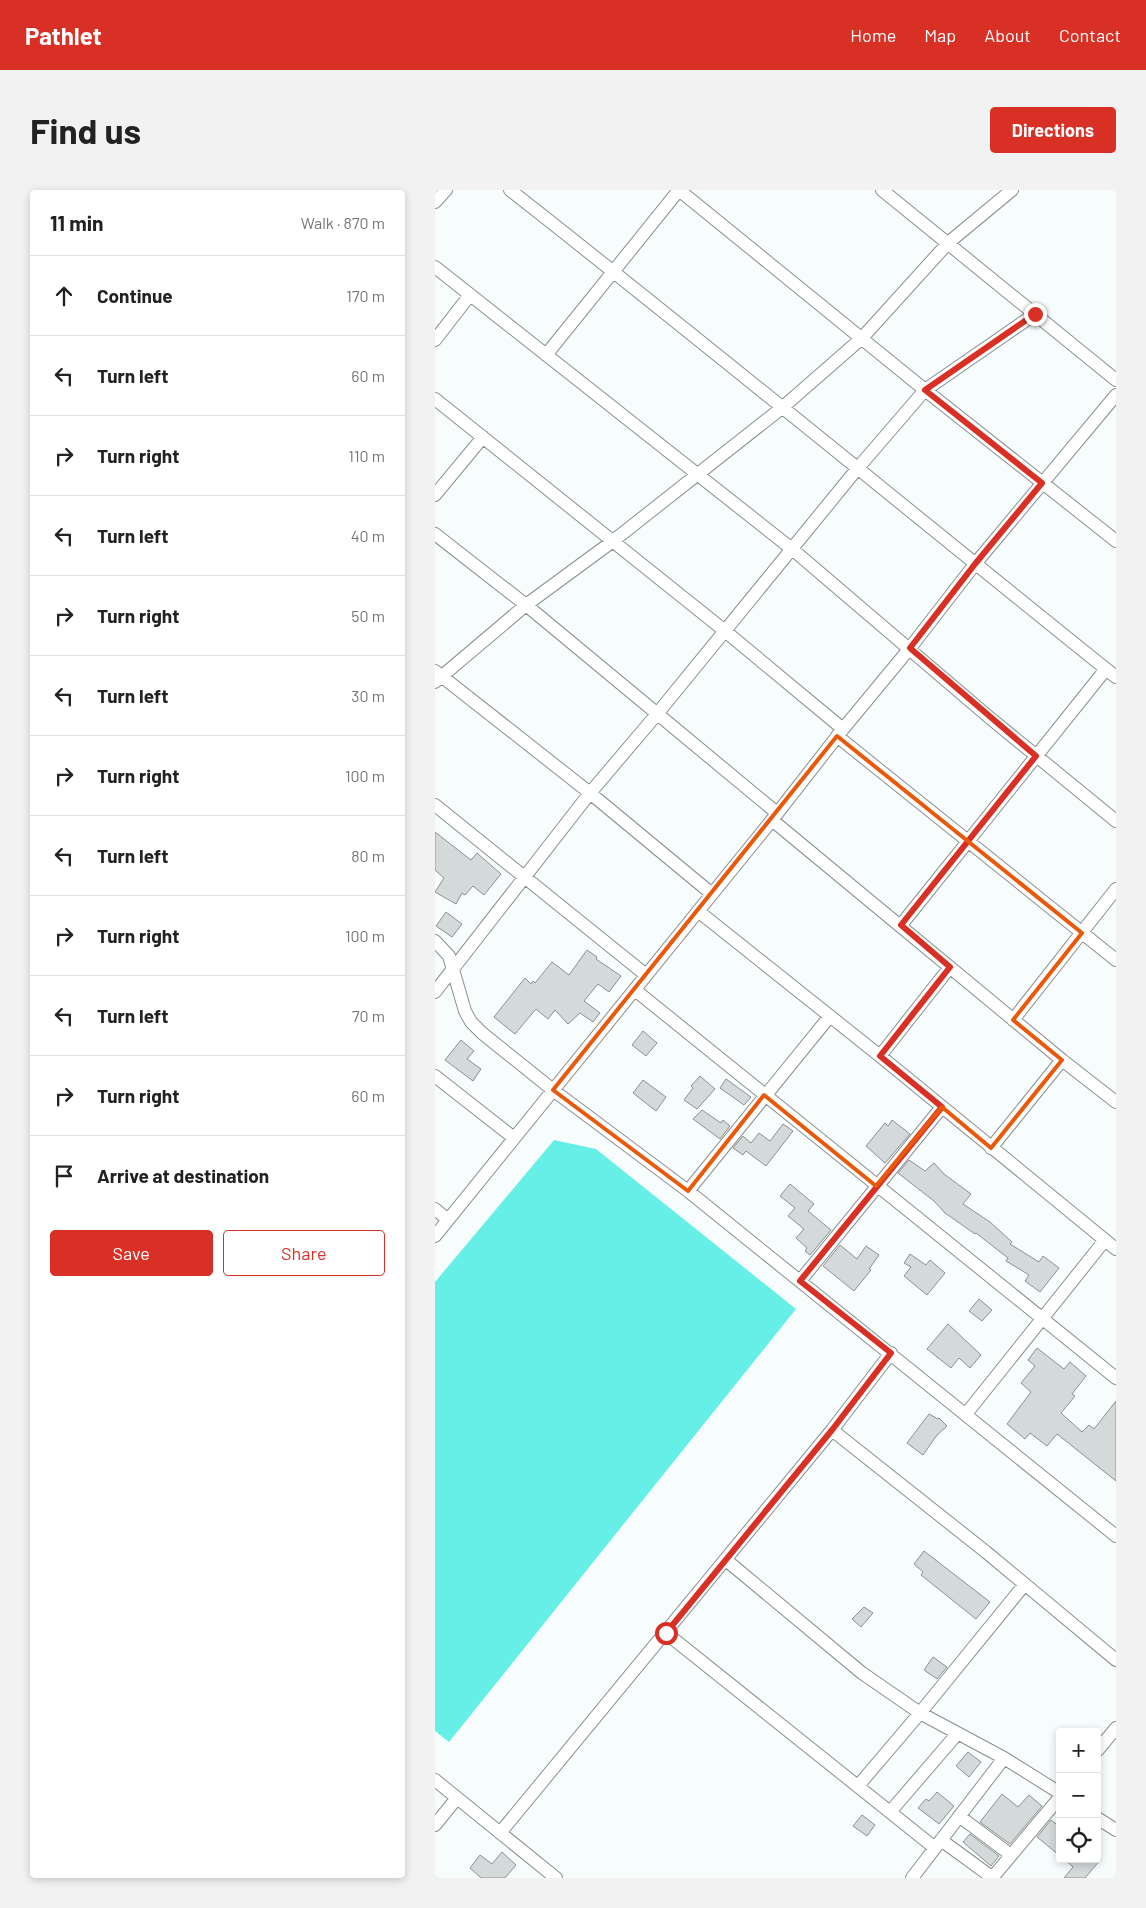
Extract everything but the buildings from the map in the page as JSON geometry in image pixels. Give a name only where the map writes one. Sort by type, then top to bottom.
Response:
[{"type":"street","points":[[435,202],[446,190]]},
{"type":"street","points":[[510,190],[613,270],[1111,673],[1036,756],[901,925]]},
{"type":"street","points":[[546,355],[679,190],[925,390],[1116,541]]},
{"type":"street","points":[[882,190],[1116,380]]},
{"type":"street","points":[[712,894],[590,793],[437,677],[526,605],[613,541],[783,407],[862,338],[948,244],[1011,190]]},
{"type":"street","points":[[435,267],[792,549],[1036,756],[1116,821]]},
{"type":"street","points":[[435,340],[470,295]]},
{"type":"street","points":[[435,992],[590,793],[725,632],[857,469],[925,390],[1035,314]]},
{"type":"street","points":[[435,1236],[910,648],[975,564],[1116,395]]},
{"type":"street","points":[[435,399],[725,632],[968,842],[1116,960]]},
{"type":"street","points":[[435,495],[483,436]]},
{"type":"street","points":[[435,534],[526,605],[657,714],[950,967],[1061,1060],[1116,1102]]},
{"type":"street","points":[[435,805],[646,975]]},
{"type":"street","points":[[1013,1020],[1116,889]]},
{"type":"street","points":[[698,911],[880,1056],[1116,1249]]},
{"type":"street","points":[[435,941],[449,956],[465,1011],[471,1022],[482,1033],[553,1090],[688,1191],[1116,1536]]},
{"type":"street","points":[[880,1056],[950,967]]},
{"type":"street","points":[[635,990],[1116,1378]]},
{"type":"street","points":[[688,1191],[830,1016]]},
{"type":"street","points":[[991,1148],[1061,1060]]},
{"type":"street","points":[[435,1076],[514,1138]]},
{"type":"street","points":[[800,1281],[942,1107]]},
{"type":"street","points":[[435,1209],[448,1220]]},
{"type":"street","points":[[967,1414],[1105,1240]]},
{"type":"street","points":[[500,1833],[832,1430],[891,1353]]},
{"type":"street","points":[[832,1430],[879,1465],[1116,1660]]},
{"type":"street","points":[[726,1560],[862,1673],[920,1713],[1004,1758],[1056,1790]]},
{"type":"street","points":[[857,1786],[920,1713],[1025,1584]]},
{"type":"street","points":[[666,1633],[890,1812],[993,1878],[1056,1802]]},
{"type":"street","points":[[1101,1746],[1116,1728]]},
{"type":"street","points":[[890,1812],[957,1734]]},
{"type":"street","points":[[912,1878],[1004,1758]]},
{"type":"street","points":[[435,1780],[556,1878]]},
{"type":"street","points":[[435,1825],[457,1798]]},
{"type":"street","points":[[959,1816],[1011,1855]]},
{"type":"street","points":[[1101,1821],[1116,1830]]},
{"type":"highlighted area","points":[[837,736],[1082,933],[1013,1020],[1062,1060],[991,1148],[942,1107],[876,1186],[764,1095],[688,1191],[553,1090]]},
{"type":"shaded area","points":[[554,1140],[596,1149],[796,1309],[449,1742],[435,1731],[435,1282]]},
{"type":"route","points":[[666,1633],[832,1430],[891,1353],[800,1281],[942,1107],[880,1056],[950,967],[901,925],[1036,756],[910,648],[975,564],[1042,483],[925,390],[1035,314]]}]
